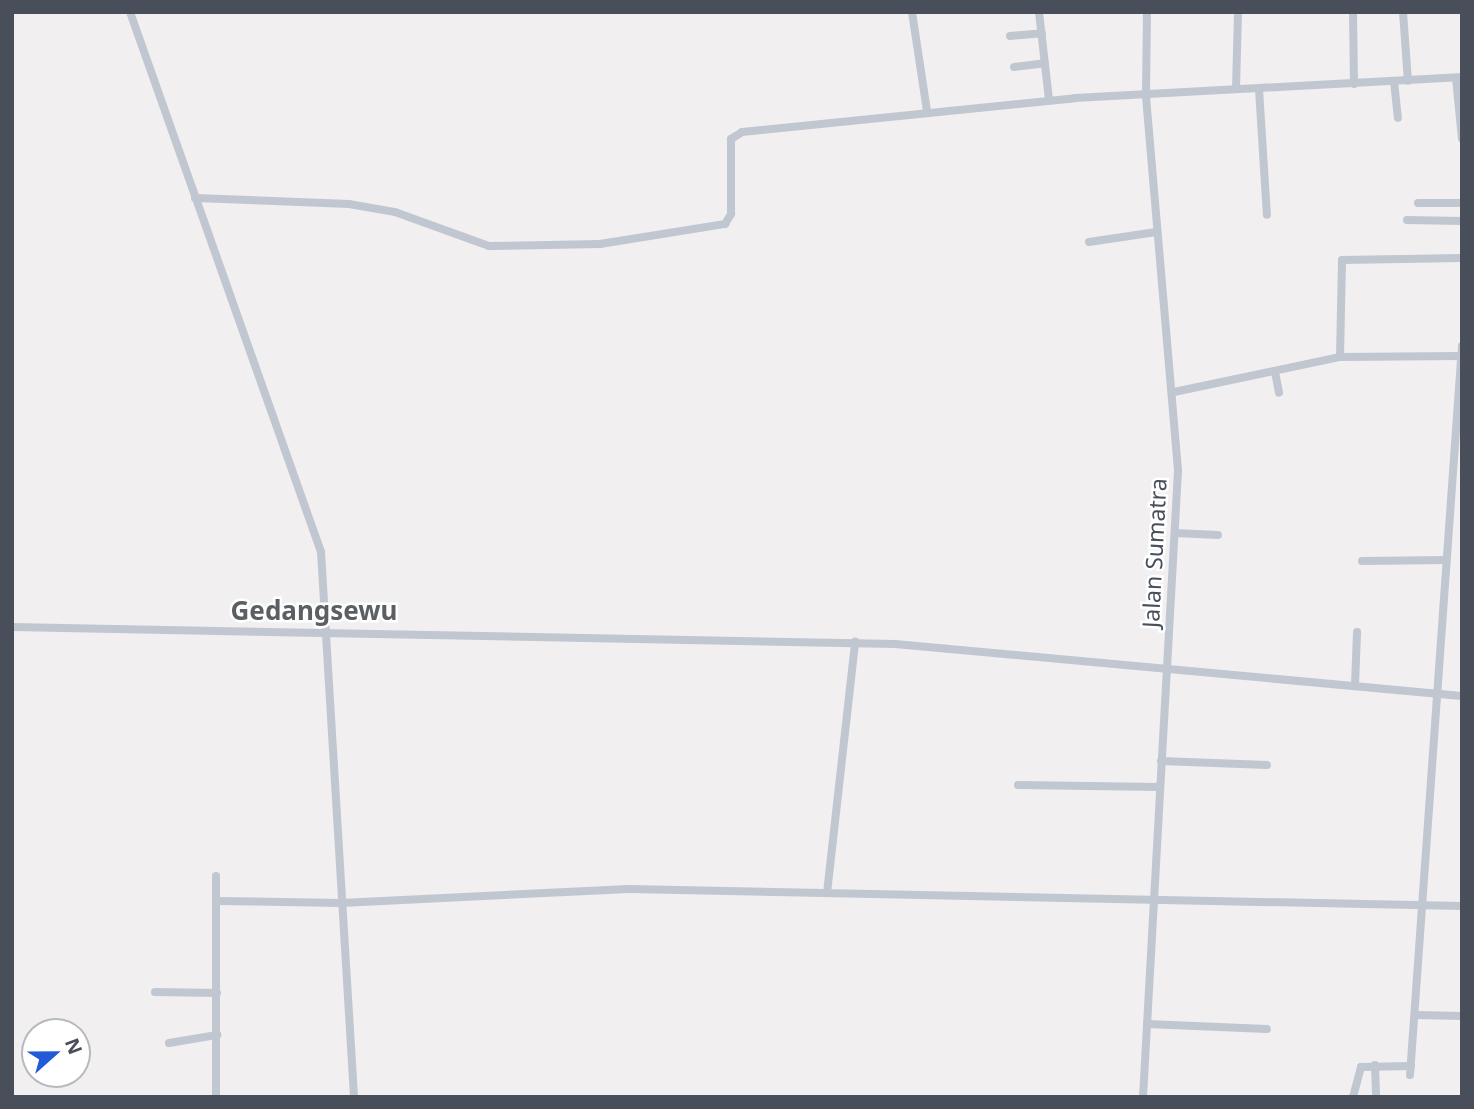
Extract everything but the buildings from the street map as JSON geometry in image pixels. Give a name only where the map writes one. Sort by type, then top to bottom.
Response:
[{"type":"street","points":[[130,12],[321,552],[354,1097]]},
{"type":"street","points":[[912,12],[927,111]]},
{"type":"street","points":[[1039,12],[1049,100]]},
{"type":"street","name":"Jalan Sumatra","points":[[1143,1097],[1158,787],[1175,533],[1174,392],[1156,232],[1146,93],[1147,12]]},
{"type":"street","points":[[1236,89],[1238,12]]},
{"type":"street","points":[[1353,12],[1354,84]]},
{"type":"street","points":[[1403,12],[1408,80]]},
{"type":"street","points":[[1010,36],[1042,33]]},
{"type":"street","points":[[1014,66],[1045,64]]},
{"type":"street","points":[[195,198],[296,197],[395,212],[489,246],[600,244],[725,224],[731,214],[732,139],[739,132],[1049,100],[1459,77],[1462,139]]},
{"type":"street","points":[[1394,82],[1398,118]]},
{"type":"street","points":[[1259,89],[1267,215]]},
{"type":"street","points":[[1418,204],[1462,203]]},
{"type":"street","points":[[1407,220],[1462,221]]},
{"type":"street","points":[[1089,242],[1156,232]]},
{"type":"street","points":[[1340,357],[1342,260],[1462,258]]},
{"type":"street","points":[[1353,1097],[1357,1069],[1375,1065],[1410,1070],[1426,906],[1446,560],[1462,346]]},
{"type":"street","points":[[1174,392],[1340,357],[1460,356]]},
{"type":"street","points":[[1275,372],[1279,393]]},
{"type":"street","points":[[1175,533],[1218,536]]},
{"type":"street","points":[[1362,561],[1446,560]]},
{"type":"street","points":[[12,626],[324,635],[855,642],[1166,665],[1462,696]]},
{"type":"street","points":[[1355,685],[1357,632]]},
{"type":"street","points":[[827,893],[855,642]]},
{"type":"street","points":[[1161,761],[1267,765]]},
{"type":"street","points":[[1018,785],[1158,787]]},
{"type":"street","points":[[216,876],[216,1097]]},
{"type":"street","points":[[217,901],[341,903],[591,889],[827,893],[1153,905],[1462,906]]},
{"type":"street","points":[[155,992],[217,993]]},
{"type":"street","points":[[1416,1015],[1462,1016]]},
{"type":"street","points":[[1147,1024],[1267,1029]]},
{"type":"street","points":[[169,1044],[217,1035]]},
{"type":"street","points":[[1375,1065],[1376,1097]]},
{"type":"district","name":"Gedangsewu","points":[[314,611]]}]
